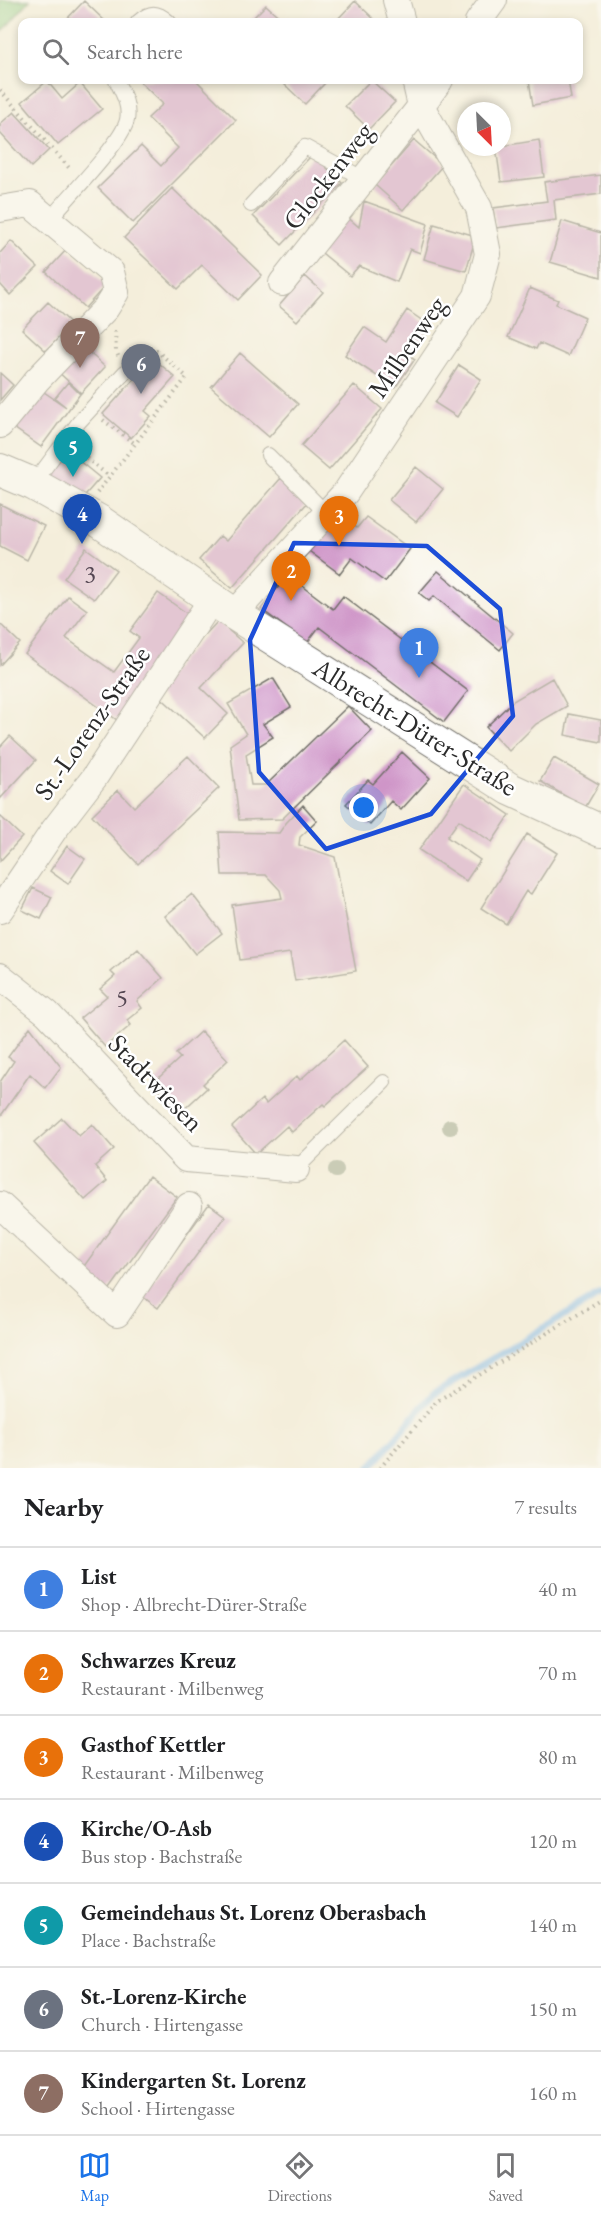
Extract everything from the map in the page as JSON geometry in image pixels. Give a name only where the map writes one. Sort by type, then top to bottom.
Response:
[{"type":"street","points":[[396,0],[401,18]]},
{"type":"street","points":[[481,18],[494,0]]},
{"type":"street","name":"Milbenweg","points":[[223,607],[327,514],[346,492],[477,296],[488,254],[479,208],[422,106],[416,84]]},
{"type":"street","points":[[422,106],[437,84]]},
{"type":"street","name":"Glockenweg","points":[[282,283],[422,106]]},
{"type":"street","points":[[0,209],[30,204],[111,272],[116,292],[106,308],[38,380],[0,425]]},
{"type":"street","name":"Albrecht-Dürer-Straße","points":[[0,470],[33,484],[99,521],[223,607],[510,789],[601,831]]},
{"type":"street","name":"St.-Lorenz-Straße","points":[[0,910],[54,830],[223,607]]},
{"type":"street","name":"Stadtwiesen","points":[[0,976],[47,1013],[186,1159],[296,1169]]},
{"type":"street","points":[[0,1205],[117,1314],[189,1206]]},
{"type":"lane","points":[[143,18],[157,13],[164,18]]},
{"type":"lane","points":[[49,220],[118,139],[127,120],[126,101],[118,84]]},
{"type":"lane","points":[[251,205],[305,147],[364,179]]},
{"type":"lane","points":[[33,484],[64,441],[125,372]]},
{"type":"lane","points":[[268,455],[327,514]]},
{"type":"lane","points":[[296,1169],[384,1082]]},
{"type":"path","points":[[0,90],[82,181]]},
{"type":"path","points":[[83,513],[134,443],[187,377],[157,351],[143,354],[125,372],[116,351],[114,330],[106,308]]},
{"type":"path","points":[[90,410],[134,443]]},
{"type":"path","points":[[64,441],[109,476]]},
{"type":"path","points":[[380,1468],[437,1401],[601,1300]]},
{"type":"highlighted area","points":[[294,543],[427,546],[500,609],[513,716],[431,814],[326,849],[259,772],[250,640]]},
{"type":"green space","points":[[0,0],[30,0],[0,34]]},
{"type":"building","points":[[84,1],[102,18],[68,18]]},
{"type":"building","points":[[355,1],[373,18],[339,18]]},
{"type":"building","points":[[266,5],[281,18],[253,18]]},
{"type":"building","points":[[43,84],[50,84],[62,99],[81,84],[102,109],[58,145],[22,102]]},
{"type":"building","points":[[142,84],[200,84],[236,120],[133,223],[98,188],[141,146],[161,166],[178,148],[148,118],[163,104]]},
{"type":"building","points":[[284,84],[324,84],[305,104]]},
{"type":"building","points":[[367,84],[375,84],[395,102],[369,129],[345,106]]},
{"type":"building","points":[[530,84],[569,84],[571,98],[533,105]]},
{"type":"building","points":[[14,112],[49,150],[31,167],[0,133],[0,124]]},
{"type":"building","points":[[414,140],[443,165],[403,210],[375,185]]},
{"type":"building","points":[[539,140],[544,177],[501,182],[497,156],[511,156],[511,145]]},
{"type":"building","points":[[313,154],[342,183],[282,245],[253,216]]},
{"type":"building","points":[[601,175],[601,194],[554,200],[556,220],[496,228],[493,208],[547,201],[544,182]]},
{"type":"building","points":[[172,188],[262,275],[238,300],[202,265],[178,289],[124,238]]},
{"type":"building","points":[[364,201],[428,224],[420,253],[410,249],[397,282],[359,266],[350,276],[317,249],[345,215],[359,227]]},
{"type":"building","points":[[562,221],[601,233],[601,277],[550,262]]},
{"type":"building","points":[[434,224],[476,236],[466,271],[424,259]]},
{"type":"building","points":[[11,241],[38,267],[10,295],[0,284],[0,253]]},
{"type":"building","points":[[67,249],[106,285],[85,308],[46,272]]},
{"type":"building","points":[[305,276],[323,292],[297,321],[279,306]]},
{"type":"building","points":[[530,288],[558,300],[556,304],[585,317],[568,356],[539,343],[536,349],[508,337]]},
{"type":"building","points":[[48,302],[72,324],[46,351],[22,329]]},
{"type":"building","points":[[407,310],[430,326],[410,356],[415,359],[395,388],[345,355],[364,327],[386,342]]},
{"type":"building","points":[[79,343],[105,367],[81,393],[55,369]]},
{"type":"building","points":[[240,353],[298,404],[269,437],[211,387]]},
{"type":"building","points":[[153,358],[175,377],[145,411],[151,416],[131,438],[103,414]]},
{"type":"building","points":[[459,365],[481,379],[457,417],[435,403]]},
{"type":"building","points":[[0,373],[13,385],[0,400]]},
{"type":"building","points":[[68,382],[80,394],[41,447],[14,428],[41,390],[66,407],[55,398]]},
{"type":"building","points":[[354,385],[382,409],[329,470],[301,446]]},
{"type":"building","points":[[67,451],[100,478],[79,502],[47,475]]},
{"type":"building","points":[[416,467],[443,489],[416,522],[389,500]]},
{"type":"building","points":[[281,478],[308,502],[232,588],[199,560],[220,536],[226,541]]},
{"type":"building","points":[[0,504],[44,526],[27,560],[0,546]]},
{"type":"building","points":[[337,513],[357,528],[366,517],[410,549],[385,582],[352,558],[340,574],[309,551]]},
{"type":"building","points":[[86,548],[116,570],[94,599],[64,578]]},
{"type":"building","points":[[438,571],[513,633],[500,650],[434,596],[429,601],[419,593]]},
{"type":"building","points":[[288,575],[333,609],[343,596],[468,691],[444,722],[319,627],[307,643],[261,609]]},
{"type":"building","points":[[158,593],[192,617],[117,720],[25,654],[68,596],[87,610],[66,638],[114,672],[139,638],[130,631]]},
{"type":"building","points":[[218,621],[243,643],[201,688],[228,714],[205,738],[156,693],[177,665]]},
{"type":"building","points":[[0,624],[20,643],[0,665]]},
{"type":"building","points":[[273,678],[291,707],[263,724],[273,737],[246,754],[251,785],[266,785],[348,706],[372,731],[282,819],[239,820],[230,745],[246,734],[228,704]]},
{"type":"building","points":[[552,678],[567,706],[536,724],[509,751],[486,727],[513,701]]},
{"type":"building","points":[[569,714],[601,720],[601,742],[565,735]]},
{"type":"building","points":[[10,736],[36,760],[0,799],[0,747]]},
{"type":"building","points":[[402,752],[430,778],[401,810],[391,801],[370,825],[346,804],[368,780],[373,784]]},
{"type":"building","points":[[188,756],[219,788],[138,864],[92,815],[118,790],[134,807]]},
{"type":"building","points":[[554,758],[599,784],[585,808],[540,781]]},
{"type":"building","points":[[464,784],[510,815],[492,842],[459,820],[447,837],[480,860],[466,881],[419,850]]},
{"type":"building","points":[[303,805],[317,821],[300,837],[299,845],[335,857],[356,971],[295,981],[290,953],[240,960],[232,905],[282,898],[280,890],[266,875],[222,875],[219,832],[279,833]]},
{"type":"building","points":[[0,816],[22,837],[0,861]]},
{"type":"building","points":[[527,834],[557,853],[531,894],[526,891],[506,924],[481,908]]},
{"type":"building","points":[[67,846],[85,859],[68,884],[50,871]]},
{"type":"building","points":[[33,888],[52,897],[41,919],[22,910]]},
{"type":"building","points":[[192,894],[222,933],[195,954],[165,916]]},
{"type":"building","points":[[138,949],[163,978],[137,1001],[142,1008],[127,1020],[131,1025],[105,1047],[80,1018],[107,996],[100,989],[115,976],[111,972]]},
{"type":"building","points":[[30,1027],[61,1067],[45,1088],[30,1074],[0,1117],[0,1082],[14,1061],[8,1057]]},
{"type":"building","points":[[201,1031],[228,1060],[203,1084],[207,1088],[180,1113],[153,1083],[180,1058],[176,1054]]},
{"type":"building","points":[[344,1040],[368,1067],[292,1132],[287,1126],[256,1154],[232,1127],[262,1099],[266,1104],[297,1076],[300,1080]]},
{"type":"building","points":[[62,1118],[79,1136],[92,1124],[114,1149],[95,1166],[107,1181],[85,1200],[34,1143]]},
{"type":"building","points":[[149,1176],[177,1197],[107,1293],[79,1273]]},
{"type":"building","points":[[209,1204],[225,1216],[158,1308],[142,1296]]},
{"type":"waterway","points":[[370,1468],[433,1394],[601,1294]]},
{"type":"place","name":"Kindergarten St. Lorenz","points":[[80,368]]},
{"type":"place","name":"St.-Lorenz-Kirche","points":[[141,394]]},
{"type":"place","name":"Gemeindehaus St. Lorenz Oberasbach","points":[[73,477]]},
{"type":"place","name":"Kirche/O-Asb","points":[[82,544]]},
{"type":"place","name":"Gasthof Kettler","points":[[339,546]]},
{"type":"place","name":"Schwarzes Kreuz","points":[[291,601]]},
{"type":"place","name":"List","points":[[419,678]]}]
